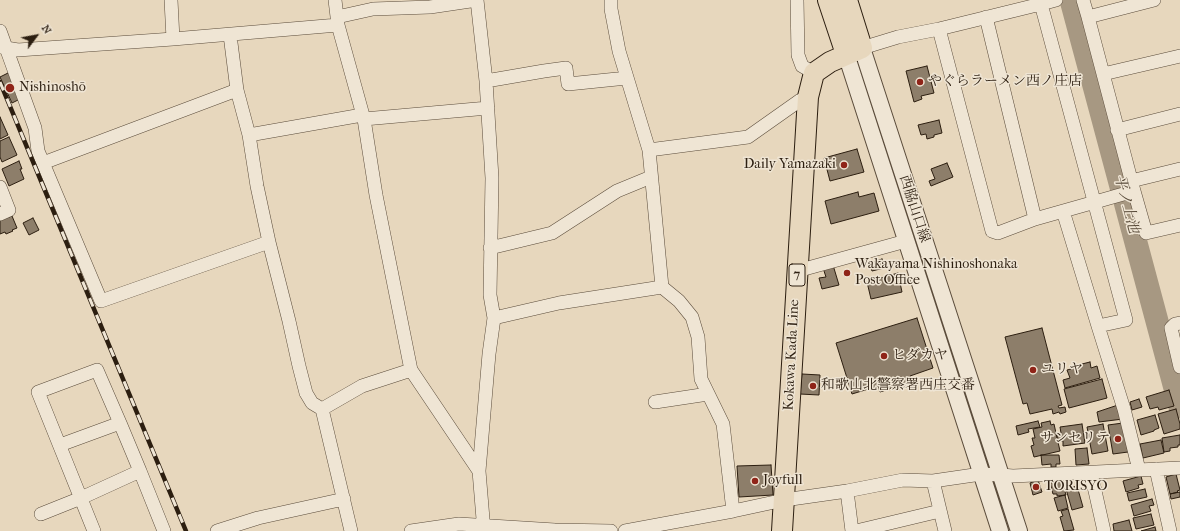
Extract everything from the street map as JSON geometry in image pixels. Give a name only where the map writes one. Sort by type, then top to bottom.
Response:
[{"type":"main road","points":[[828,0],[854,51]]},
{"type":"main road","points":[[847,0],[854,51]]},
{"type":"main road","points":[[814,73],[830,62],[854,51]]},
{"type":"main road","name":"Kokawa Kada Line","points":[[782,531],[808,97],[814,73]]},
{"type":"street","points":[[171,0],[174,39]]},
{"type":"street","points":[[335,0],[338,21],[363,117],[376,195],[411,370],[479,471]]},
{"type":"street","points":[[3,48],[18,50],[230,35],[338,21],[373,9],[430,7],[477,0],[486,81],[492,178],[490,295],[494,318],[489,354],[479,471],[484,528]]},
{"type":"street","points":[[611,0],[611,9],[619,51],[649,150],[662,287],[679,301],[692,317],[698,337],[701,379],[722,424],[733,511]]},
{"type":"street","points":[[797,0],[798,55],[802,66],[814,73]]},
{"type":"street","points":[[854,51],[898,37],[939,29],[1056,0]]},
{"type":"street","points":[[1083,0],[1118,130],[1128,190],[1146,233],[1180,225]]},
{"type":"street","points":[[1088,16],[1154,0]]},
{"type":"street","points":[[1041,4],[1126,320],[1098,326]]},
{"type":"street","points":[[986,17],[1035,219]]},
{"type":"street","points":[[939,29],[992,231],[998,233],[1035,219],[1094,202],[1180,169]]},
{"type":"street","points":[[0,31],[3,48],[35,128],[38,151],[101,301],[269,242]]},
{"type":"street","points":[[230,35],[236,90],[249,135],[257,186],[269,242],[289,321],[298,366],[306,394],[312,404],[322,409]]},
{"type":"street","name":"西脇山口線","points":[[854,51],[906,240],[1000,531]]},
{"type":"street","name":"西脇山口線","points":[[854,51],[1001,474],[1019,531]]},
{"type":"street","points":[[1103,74],[1180,56]]},
{"type":"street","points":[[486,81],[566,68],[568,84],[627,78]]},
{"type":"street","points":[[43,163],[236,90]]},
{"type":"street","points":[[649,150],[748,137],[799,101],[808,97]]},
{"type":"street","points":[[249,135],[363,117],[488,108]]},
{"type":"street","points":[[1118,130],[1180,114]]},
{"type":"street","points":[[490,248],[552,233],[617,192],[651,177]]},
{"type":"street","points":[[0,186],[9,210],[0,214]]},
{"type":"street","points":[[1063,211],[1124,409],[1139,470]]},
{"type":"street","points":[[797,270],[906,240]]},
{"type":"street","points":[[494,318],[559,304],[662,287]]},
{"type":"street","points":[[1180,323],[1175,324],[1171,328],[1180,367]]},
{"type":"street","points":[[94,531],[38,392],[97,370],[164,531]]},
{"type":"street","points":[[322,409],[362,386],[411,370]]},
{"type":"street","points":[[656,402],[708,394]]},
{"type":"street","points":[[322,409],[351,531]]},
{"type":"street","points":[[60,445],[120,423]]},
{"type":"street","points":[[626,531],[784,500],[847,491],[903,480],[933,481],[981,474],[1001,474],[1014,476],[1180,468]]},
{"type":"street","points":[[1156,469],[1170,531]]},
{"type":"street","points":[[41,514],[81,498],[140,471]]},
{"type":"street","points":[[1091,473],[1104,531]]},
{"type":"street","points":[[933,481],[945,531]]},
{"type":"street","points":[[847,491],[852,531]]},
{"type":"street","points":[[217,531],[258,518],[344,499]]},
{"type":"street","points":[[856,531],[940,512]]},
{"type":"street","points":[[411,531],[459,524],[484,528],[611,531]]},
{"type":"building","name":"やぐらラーメン西ノ庄店","points":[[927,66],[934,93],[921,96],[922,99],[914,102],[906,71]]},
{"type":"building","points":[[10,72],[22,98],[12,103],[0,77]]},
{"type":"building","points":[[0,117],[8,135],[0,139]]},
{"type":"building","points":[[939,120],[942,133],[927,139],[926,134],[921,135],[918,125]]},
{"type":"building","points":[[9,137],[17,155],[2,162],[0,157],[0,141]]},
{"type":"building","name":"Daily Yamazaki","points":[[857,149],[864,172],[830,181],[824,158]]},
{"type":"building","points":[[19,161],[24,179],[9,186],[2,169]]},
{"type":"building","points":[[947,163],[953,177],[931,186],[929,181],[935,179],[931,169]]},
{"type":"building","points":[[858,192],[859,197],[874,193],[879,211],[831,224],[825,201]]},
{"type":"building","points":[[12,216],[17,228],[6,234],[5,232],[0,234],[0,220]]},
{"type":"building","points":[[33,218],[39,230],[29,235],[23,223]]},
{"type":"building","points":[[882,259],[884,268],[872,271],[869,263]]},
{"type":"building","points":[[833,265],[839,285],[822,289],[819,278],[826,277],[823,268]]},
{"type":"building","points":[[898,273],[902,292],[871,299],[867,282]]},
{"type":"building","name":"ヒダカヤ","points":[[917,318],[933,368],[910,376],[913,384],[899,389],[898,386],[880,392],[878,386],[852,394],[836,343]]},
{"type":"building","name":"ユリヤ","points":[[1042,328],[1062,405],[1058,406],[1059,408],[1065,407],[1066,412],[1060,414],[1059,412],[1053,414],[1052,409],[1030,414],[1027,403],[1023,404],[1005,337]]},
{"type":"building","points":[[1090,362],[1091,368],[1097,366],[1100,378],[1065,388],[1063,380],[1070,378],[1067,370],[1071,369],[1070,367]]},
{"type":"building","points":[[802,374],[820,375],[819,395],[800,394]]},
{"type":"building","points":[[1102,379],[1107,398],[1069,408],[1064,389]]},
{"type":"building","points":[[1169,390],[1174,406],[1159,410],[1158,407],[1150,409],[1146,397]]},
{"type":"building","points":[[1139,399],[1142,407],[1132,410],[1130,402]]},
{"type":"building","points":[[1118,405],[1123,419],[1099,422],[1097,412]]},
{"type":"building","points":[[1176,409],[1180,429],[1164,434],[1158,414]]},
{"type":"building","points":[[1155,415],[1159,428],[1141,435],[1137,420]]},
{"type":"building","points":[[1038,421],[1040,427],[1028,429],[1029,432],[1018,435],[1016,426]]},
{"type":"building","points":[[1050,421],[1051,425],[1054,424],[1060,451],[1034,457],[1031,446],[1034,445],[1032,438],[1035,438],[1033,429],[1042,427],[1041,423]]},
{"type":"building","name":"サンセリテ","points":[[1123,423],[1128,452],[1113,454],[1108,425]]},
{"type":"building","points":[[1082,424],[1085,443],[1063,446],[1063,441],[1058,441],[1056,433],[1061,433],[1060,427]]},
{"type":"building","points":[[1103,424],[1108,451],[1092,454],[1087,427]]},
{"type":"building","points":[[1180,435],[1180,445],[1178,445],[1178,447],[1170,448],[1170,451],[1164,452],[1162,438]]},
{"type":"building","points":[[1161,440],[1164,453],[1143,458],[1140,444]]},
{"type":"building","points":[[1087,448],[1089,464],[1076,465],[1075,449]]},
{"type":"building","points":[[1041,455],[1059,455],[1060,464],[1056,464],[1056,467],[1051,467],[1051,464],[1042,465]]},
{"type":"building","name":"Joyfull","points":[[771,465],[773,495],[739,497],[737,466]]},
{"type":"building","points":[[1176,474],[1180,490],[1170,494],[1166,477]]},
{"type":"building","points":[[1141,476],[1143,484],[1138,485],[1139,488],[1126,492],[1123,481]]},
{"type":"building","name":"TORISYO","points":[[1038,480],[1042,492],[1033,495],[1030,483]]},
{"type":"building","points":[[1062,481],[1066,495],[1057,496],[1057,494],[1053,494],[1050,483]]},
{"type":"building","points":[[1077,486],[1083,507],[1072,510],[1066,489]]},
{"type":"building","points":[[1145,489],[1147,497],[1129,501],[1127,493]]},
{"type":"building","points":[[1180,492],[1180,497],[1171,499],[1170,494]]},
{"type":"building","points":[[1065,495],[1068,508],[1058,511],[1054,498]]},
{"type":"building","points":[[1152,499],[1154,505],[1149,506],[1151,511],[1134,516],[1131,505]]},
{"type":"building","points":[[1068,509],[1074,530],[1064,531],[1060,517],[1063,516],[1061,511]]},
{"type":"building","points":[[1151,514],[1154,525],[1136,529],[1133,518]]},
{"type":"building","points":[[1129,520],[1132,531],[1114,531],[1113,524]]},
{"type":"building","points":[[1155,527],[1156,531],[1141,531]]},
{"type":"waterway","name":"平ノ上池","points":[[1071,0],[1180,407]]},
{"type":"railway","points":[[0,82],[186,531]]},
{"type":"place","name":"やぐらラーメン西ノ庄店","points":[[920,82]]},
{"type":"place","name":"Nishinoshō","points":[[10,88]]},
{"type":"place","name":"Daily Yamazaki","points":[[844,165]]},
{"type":"place","name":"Wakayama Nishinoshonaka Post Office","points":[[847,273]]},
{"type":"place","name":"ヒダカヤ","points":[[884,356]]},
{"type":"place","name":"ユリヤ","points":[[1033,370]]},
{"type":"place","name":"和歌山北警察署西庄交番","points":[[813,386]]},
{"type":"place","name":"サンセリテ","points":[[1118,439]]},
{"type":"place","name":"Joyfull","points":[[755,481]]},
{"type":"place","name":"TORISYO","points":[[1036,487]]}]
